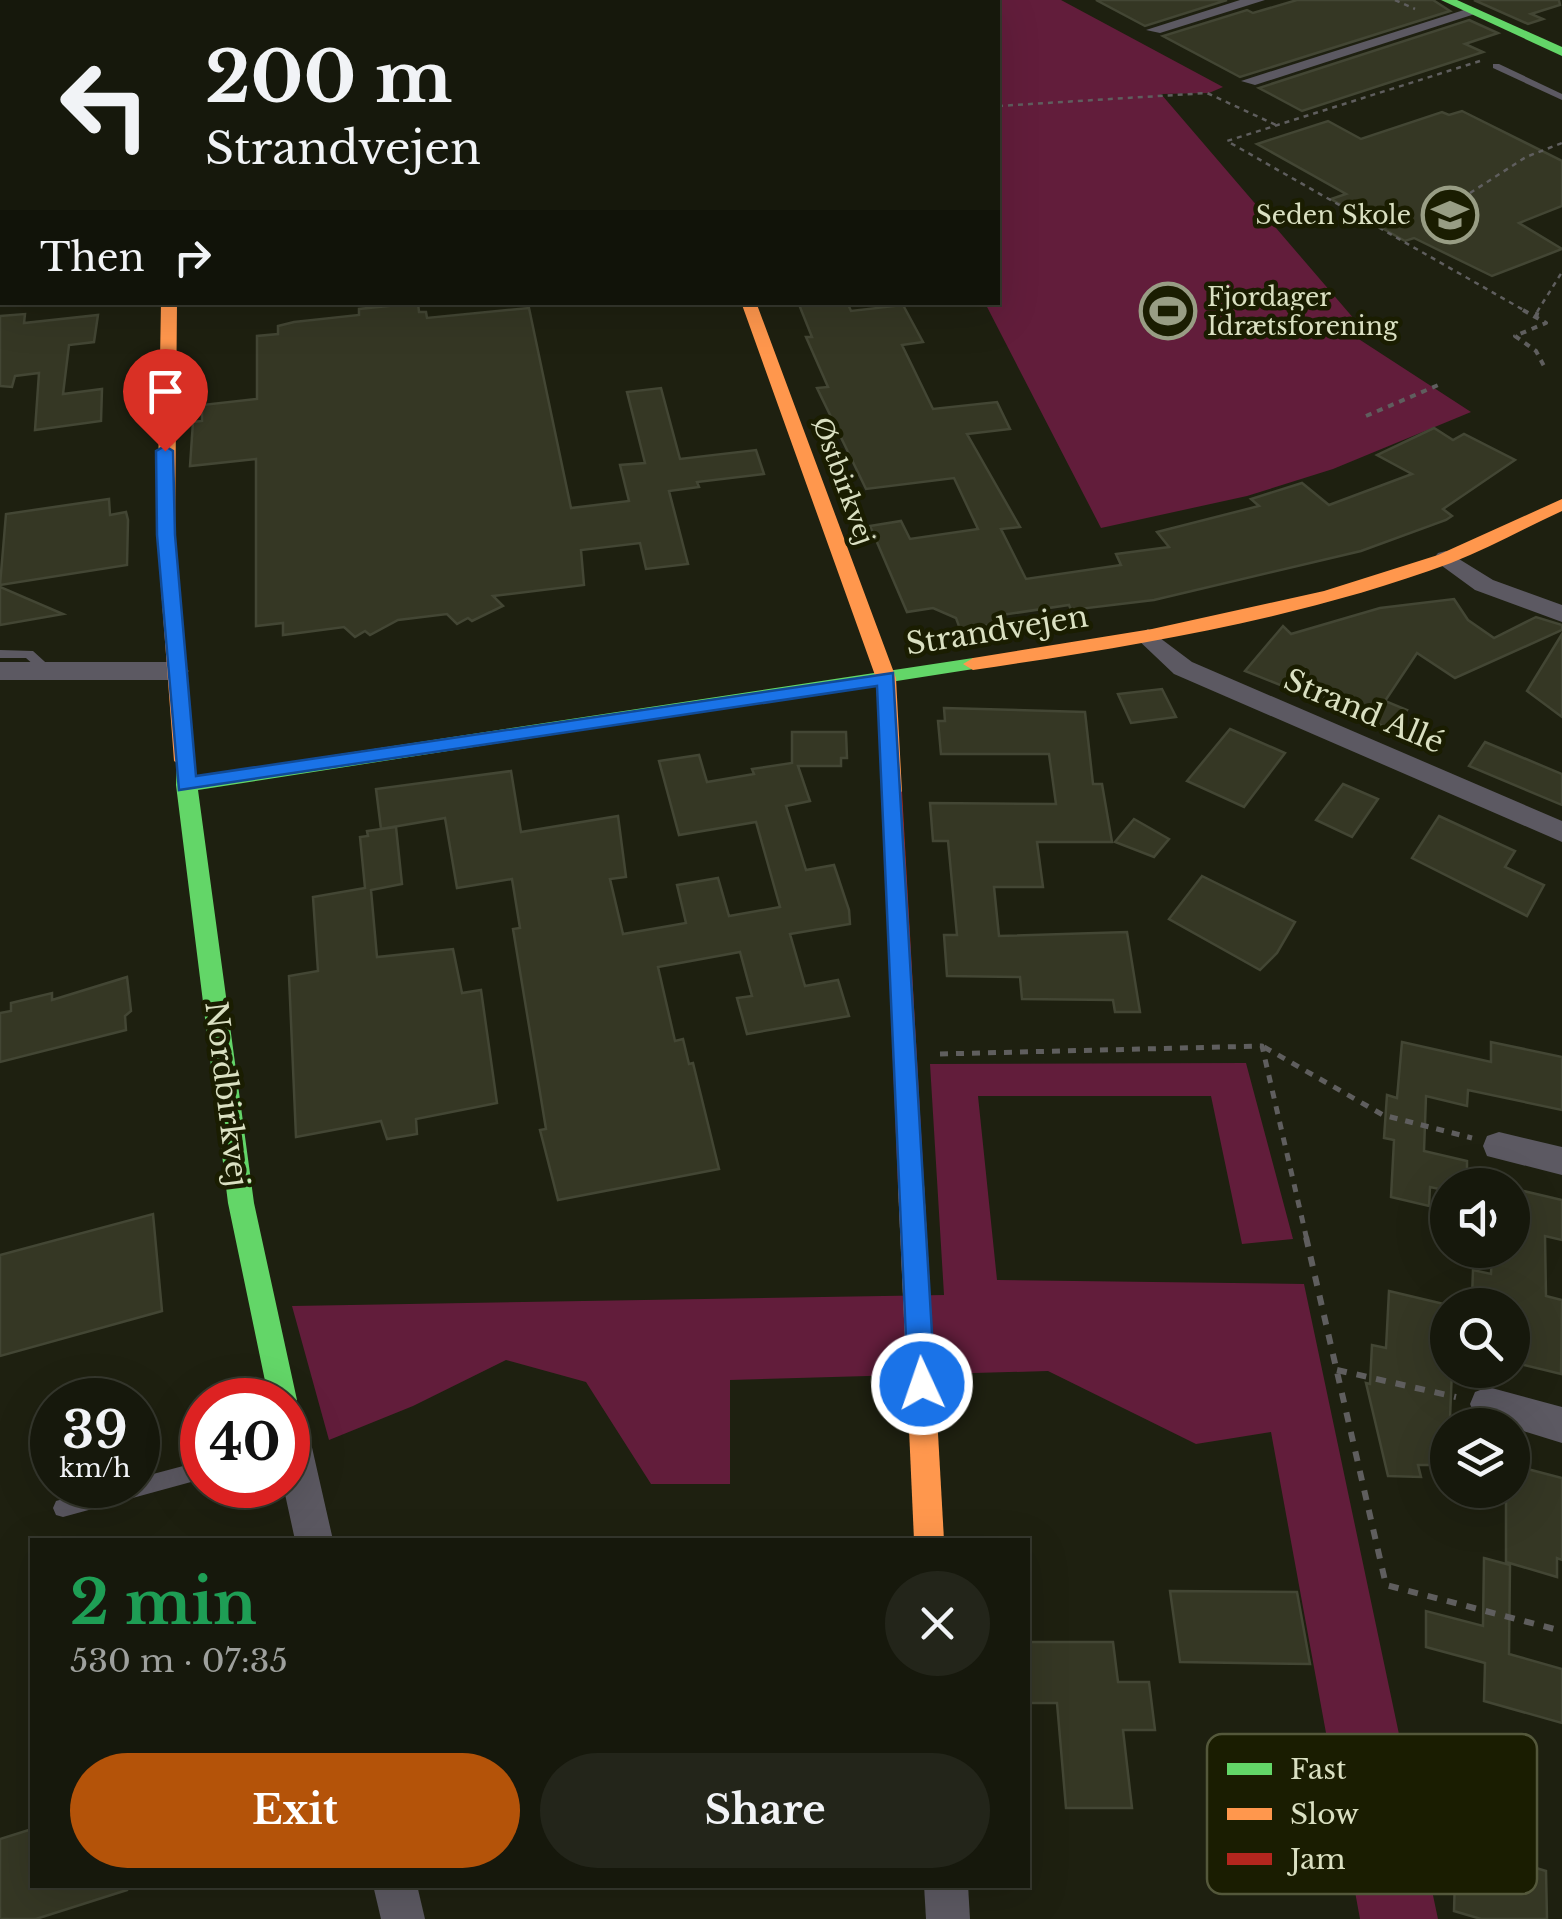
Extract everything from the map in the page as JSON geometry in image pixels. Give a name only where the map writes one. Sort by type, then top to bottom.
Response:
[{"type":"street","points":[[1154,30],[1258,0]]},
{"type":"street","points":[[1447,0],[1562,52]]},
{"type":"street","points":[[1249,81],[1473,12]]},
{"type":"street","name":"Nordbirkvej","points":[[169,305],[166,535],[186,785],[241,1203],[278,1378]]},
{"type":"street","name":"Østbirkvej","points":[[749,305],[886,678],[929,1538]]},
{"type":"street","name":"Strandvejen","points":[[186,785],[1148,638],[1279,610],[1446,558],[1562,504]]},
{"type":"street","points":[[1446,558],[1484,585],[1562,614]]},
{"type":"street","name":"Strand Allé","points":[[1148,638],[1183,668],[1562,832]]},
{"type":"street","points":[[0,671],[176,670]]},
{"type":"street","points":[[1498,1146],[1562,1160]]},
{"type":"street","points":[[1488,1404],[1562,1424]]},
{"type":"street","points":[[306,1508],[314,1538]]},
{"type":"street","points":[[396,1888],[403,1919]]},
{"type":"street","points":[[946,1888],[948,1919]]},
{"type":"lane","points":[[1496,66],[1562,97]]},
{"type":"lane","points":[[0,654],[29,654],[49,671]]},
{"type":"path","points":[[1540,42],[1227,141],[1546,324],[1515,336],[1536,351],[1545,368]]},
{"type":"path","points":[[1000,106],[1206,94],[1234,102],[1276,126]]},
{"type":"path","points":[[1470,192],[1526,157],[1562,144]]},
{"type":"path","points":[[1536,318],[1540,302],[1562,272]]},
{"type":"path","points":[[1366,416],[1443,384]]},
{"type":"path","points":[[1262,1046],[1386,1585],[1562,1632]]},
{"type":"path","points":[[905,1055],[1262,1046],[1382,1115],[1498,1146]]},
{"type":"path","points":[[1337,1370],[1488,1404]]},
{"type":"shaded area","name":"Fjordager Idrætsforening","points":[[1000,0],[1061,0],[1223,87],[1209,93],[1161,94],[1355,320],[1351,334],[1471,412],[1333,469],[1247,496],[1101,528],[986,305],[1000,305]]},
{"type":"shaded area","points":[[1246,1063],[1293,1239],[1242,1244],[1211,1096],[978,1096],[997,1280],[1304,1284],[1399,1734],[1326,1734],[1271,1432],[1196,1444],[1048,1371],[730,1380],[730,1484],[651,1484],[586,1382],[506,1360],[413,1406],[329,1440],[292,1306],[944,1295],[930,1064]]},
{"type":"shaded area","points":[[1355,1894],[1433,1894],[1438,1919],[1360,1919]]},
{"type":"building","points":[[1096,0],[1227,0],[1145,26]]},
{"type":"building","points":[[1297,0],[1433,0],[1450,11],[1240,77],[1163,36],[1247,10],[1253,13]]},
{"type":"building","points":[[1474,0],[1559,0],[1560,5],[1531,14],[1543,19],[1528,24]]},
{"type":"building","points":[[1469,20],[1498,33],[1465,44],[1483,52],[1302,111],[1259,88]]},
{"type":"building","points":[[1462,111],[1562,161],[1562,206],[1519,223],[1562,249],[1492,276],[1414,238],[1405,241],[1331,199],[1346,194],[1257,144],[1328,121],[1361,139],[1442,112],[1449,115]]},
{"type":"building","points":[[418,305],[419,312],[426,312],[427,318],[529,308],[571,508],[629,501],[620,465],[645,463],[627,392],[661,388],[680,459],[756,450],[764,474],[697,482],[699,487],[669,491],[688,564],[646,569],[640,543],[581,550],[584,585],[493,596],[503,606],[472,621],[468,618],[457,624],[447,614],[398,620],[370,635],[365,631],[355,637],[344,627],[283,635],[283,623],[256,626],[256,459],[190,466],[193,422],[202,421],[202,405],[257,399],[257,336],[278,334],[278,326],[294,322],[359,315],[359,309]]},
{"type":"building","points":[[799,305],[848,305],[851,311],[903,305],[923,342],[902,345],[933,409],[997,402],[1010,429],[967,434],[1020,527],[1001,529],[1026,579],[1121,565],[1116,554],[1169,547],[1157,532],[1259,506],[1251,499],[1302,483],[1329,505],[1412,474],[1377,455],[1434,428],[1453,440],[1464,434],[1515,460],[1443,509],[1452,516],[1446,520],[1361,551],[1154,600],[1071,610],[1069,605],[995,616],[998,624],[960,629],[956,618],[933,608],[907,612],[870,526],[901,521],[910,539],[978,529],[954,478],[866,489],[817,388],[828,387],[806,337],[812,337]]},
{"type":"building","points":[[25,314],[24,323],[98,315],[94,342],[69,345],[63,394],[102,389],[101,421],[35,430],[39,373],[15,376],[12,387],[0,386],[0,316]]},
{"type":"building","points":[[109,499],[110,515],[126,512],[127,565],[0,585],[6,514]]},
{"type":"building","points":[[0,587],[63,614],[0,625]]},
{"type":"building","points":[[1454,599],[1468,620],[1494,638],[1536,617],[1562,625],[1562,630],[1455,678],[1417,653],[1385,701],[1407,710],[1393,730],[1245,671],[1283,626],[1291,634],[1380,608]]},
{"type":"building","points":[[1562,634],[1562,717],[1527,691]]},
{"type":"building","points":[[1162,689],[1176,717],[1131,723],[1118,694]]},
{"type":"building","points":[[944,708],[1085,712],[1093,784],[1102,784],[1112,842],[1037,842],[1043,887],[994,887],[999,936],[1127,932],[1140,1012],[1115,1012],[1113,1000],[1022,999],[1020,977],[947,976],[944,935],[957,935],[948,841],[933,841],[930,803],[1056,804],[1049,754],[941,754],[938,721],[945,721]]},
{"type":"building","points":[[1230,729],[1285,753],[1244,807],[1187,781]]},
{"type":"building","points":[[792,732],[846,732],[847,758],[841,758],[841,766],[798,766],[810,801],[786,806],[806,870],[834,865],[849,910],[850,924],[790,934],[805,986],[838,980],[849,1016],[747,1034],[737,998],[752,996],[740,952],[658,967],[675,1041],[683,1039],[689,1064],[693,1063],[719,1169],[558,1200],[540,1130],[546,1129],[513,929],[520,928],[512,879],[457,888],[445,818],[381,829],[376,789],[511,771],[521,832],[618,816],[626,877],[610,879],[623,934],[686,923],[677,885],[718,878],[729,916],[780,907],[756,822],[679,835],[659,761],[699,755],[707,782],[754,774],[752,769],[792,763]]},
{"type":"building","points":[[1485,742],[1562,774],[1562,805],[1469,766]]},
{"type":"building","points":[[1343,784],[1378,799],[1352,837],[1316,820]]},
{"type":"building","points":[[1439,816],[1515,851],[1505,867],[1544,885],[1527,916],[1412,858]]},
{"type":"building","points":[[1134,819],[1169,839],[1154,857],[1115,842]]},
{"type":"building","points":[[396,827],[402,884],[371,890],[377,957],[453,949],[462,993],[481,990],[497,1103],[416,1119],[417,1134],[387,1139],[381,1121],[296,1137],[289,976],[318,971],[313,897],[365,888],[360,837],[368,836],[367,831]]},
{"type":"building","points":[[1202,876],[1295,922],[1277,953],[1260,970],[1169,919]]},
{"type":"building","points":[[127,977],[131,1011],[125,1016],[126,1030],[0,1062],[0,1013],[11,1011],[11,1003],[52,993],[52,1000]]},
{"type":"building","points":[[1402,1042],[1491,1062],[1491,1042],[1562,1057],[1562,1110],[1468,1090],[1467,1106],[1426,1096],[1424,1151],[1467,1161],[1467,1168],[1430,1168],[1429,1206],[1391,1197],[1394,1140],[1384,1138],[1387,1095],[1397,1098]]},
{"type":"building","points":[[1530,1193],[1562,1200],[1562,1240],[1545,1236],[1546,1296],[1562,1300],[1561,1374],[1530,1366],[1530,1288],[1472,1288],[1473,1270],[1491,1274],[1491,1268],[1530,1268]]},
{"type":"building","points":[[153,1214],[162,1311],[0,1356],[0,1255]]},
{"type":"building","points":[[1389,1291],[1430,1301],[1430,1388],[1451,1388],[1450,1408],[1430,1408],[1430,1465],[1418,1465],[1421,1477],[1388,1476],[1366,1383],[1370,1384],[1372,1345],[1386,1348]]},
{"type":"building","points":[[1530,1470],[1562,1478],[1562,1560],[1557,1558],[1557,1577],[1506,1562],[1506,1508],[1530,1508]]},
{"type":"building","points":[[1484,1558],[1510,1565],[1509,1654],[1562,1669],[1562,1723],[1484,1701],[1485,1663],[1426,1647],[1426,1611],[1483,1626]]},
{"type":"building","points":[[1170,1591],[1297,1592],[1310,1664],[1180,1662]]},
{"type":"building","points":[[1030,1642],[1113,1642],[1118,1682],[1149,1682],[1155,1730],[1123,1730],[1132,1808],[1066,1808],[1057,1703],[1030,1703]]},
{"type":"building","points":[[30,1830],[30,1888],[127,1890],[36,1919],[0,1919],[0,1839]]},
{"type":"building","points":[[1537,1868],[1546,1871],[1547,1919],[1481,1919],[1454,1911],[1455,1894],[1537,1894]]},
{"type":"traffic: fast","points":[[1447,0],[1562,52]]},
{"type":"traffic: fast","points":[[186,785],[973,664]]},
{"type":"traffic: fast","points":[[184,761],[241,1203],[278,1378]]},
{"type":"traffic: slow","points":[[169,305],[166,535],[184,761]]},
{"type":"traffic: slow","points":[[749,305],[886,678],[892,792]]},
{"type":"traffic: slow","points":[[973,664],[1211,624],[1329,596],[1444,559],[1562,504]]},
{"type":"traffic: slow","points":[[911,1185],[929,1538]]},
{"type":"traffic: jam","points":[[892,792],[911,1185]]},
{"type":"place","name":"Seden Skole","points":[[1450,215]]},
{"type":"place","name":"Fjordager Idrætsforening","points":[[1168,311]]},
{"type":"route","points":[[165,451],[166,535],[186,785],[886,678],[922,1384]]}]
